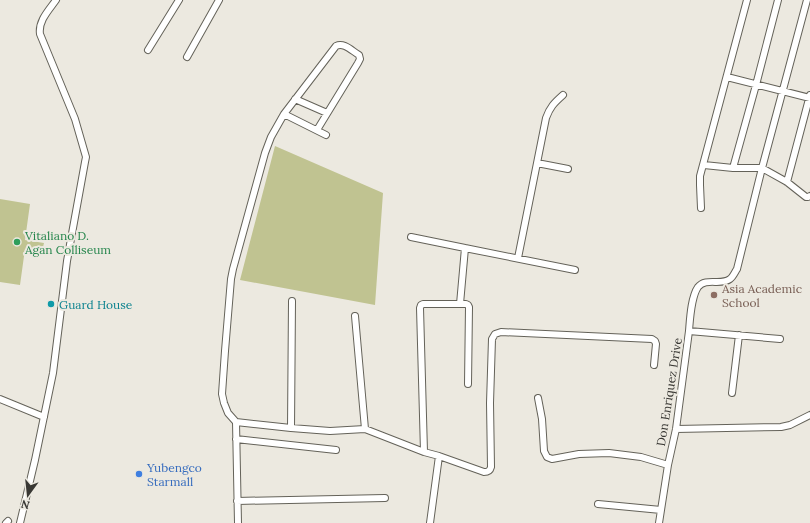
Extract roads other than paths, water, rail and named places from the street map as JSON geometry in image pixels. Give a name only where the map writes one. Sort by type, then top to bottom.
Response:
[{"type":"street","points":[[20,523],[53,373],[67,261],[86,157],[75,119],[40,34],[40,25],[42,20],[56,0]]},
{"type":"street","points":[[148,50],[179,0]]},
{"type":"street","points":[[187,57],[219,0]]},
{"type":"street","points":[[701,208],[700,176],[748,0]]},
{"type":"street","points":[[733,168],[778,0]]},
{"type":"street","points":[[689,331],[695,291],[704,282],[724,282],[730,280],[737,268],[807,0]]},
{"type":"street","points":[[238,523],[236,422],[228,413],[222,394],[231,279],[265,153],[271,137],[284,114],[336,46],[339,44],[344,45],[359,55],[360,59],[318,130]]},
{"type":"street","points":[[727,77],[783,92],[810,97],[787,182]]},
{"type":"street","points":[[518,258],[546,118],[553,104],[562,95]]},
{"type":"street","points":[[295,99],[327,113]]},
{"type":"street","points":[[284,114],[326,135]]},
{"type":"street","points":[[537,163],[568,168]]},
{"type":"street","points":[[704,165],[733,168],[762,168],[787,182],[806,197],[810,196]]},
{"type":"street","points":[[411,237],[576,270]]},
{"type":"street","points":[[460,304],[465,248]]},
{"type":"street","points":[[291,428],[292,301]]},
{"type":"street","points":[[424,452],[421,305],[468,305],[468,384]]},
{"type":"street","points":[[355,316],[365,429]]},
{"type":"street","name":"Don Enriquez Drive","points":[[659,523],[668,465],[676,429],[689,331],[780,339]]},
{"type":"street","points":[[236,422],[330,431],[365,429],[424,452],[488,472],[490,470],[490,403],[492,339],[494,334],[501,332],[652,339],[656,344],[654,366]]},
{"type":"street","points":[[732,394],[739,335]]},
{"type":"street","points":[[0,398],[44,417]]},
{"type":"street","points":[[538,398],[542,419],[544,451],[547,457],[552,459],[579,454],[609,453],[641,457],[668,465]]},
{"type":"street","points":[[676,429],[781,427],[790,425],[810,415]]},
{"type":"street","points":[[236,439],[336,450]]},
{"type":"street","points":[[430,523],[439,456]]},
{"type":"street","points":[[237,501],[385,498]]},
{"type":"street","points":[[598,504],[661,510]]},
{"type":"place","name":"Vitaliano D. Agan Colliseum","points":[[17,242]]},
{"type":"place","name":"Asia Academic School","points":[[714,295]]},
{"type":"place","name":"Guard House","points":[[51,304]]},
{"type":"place","name":"Yubengco Starmall","points":[[139,474]]}]
